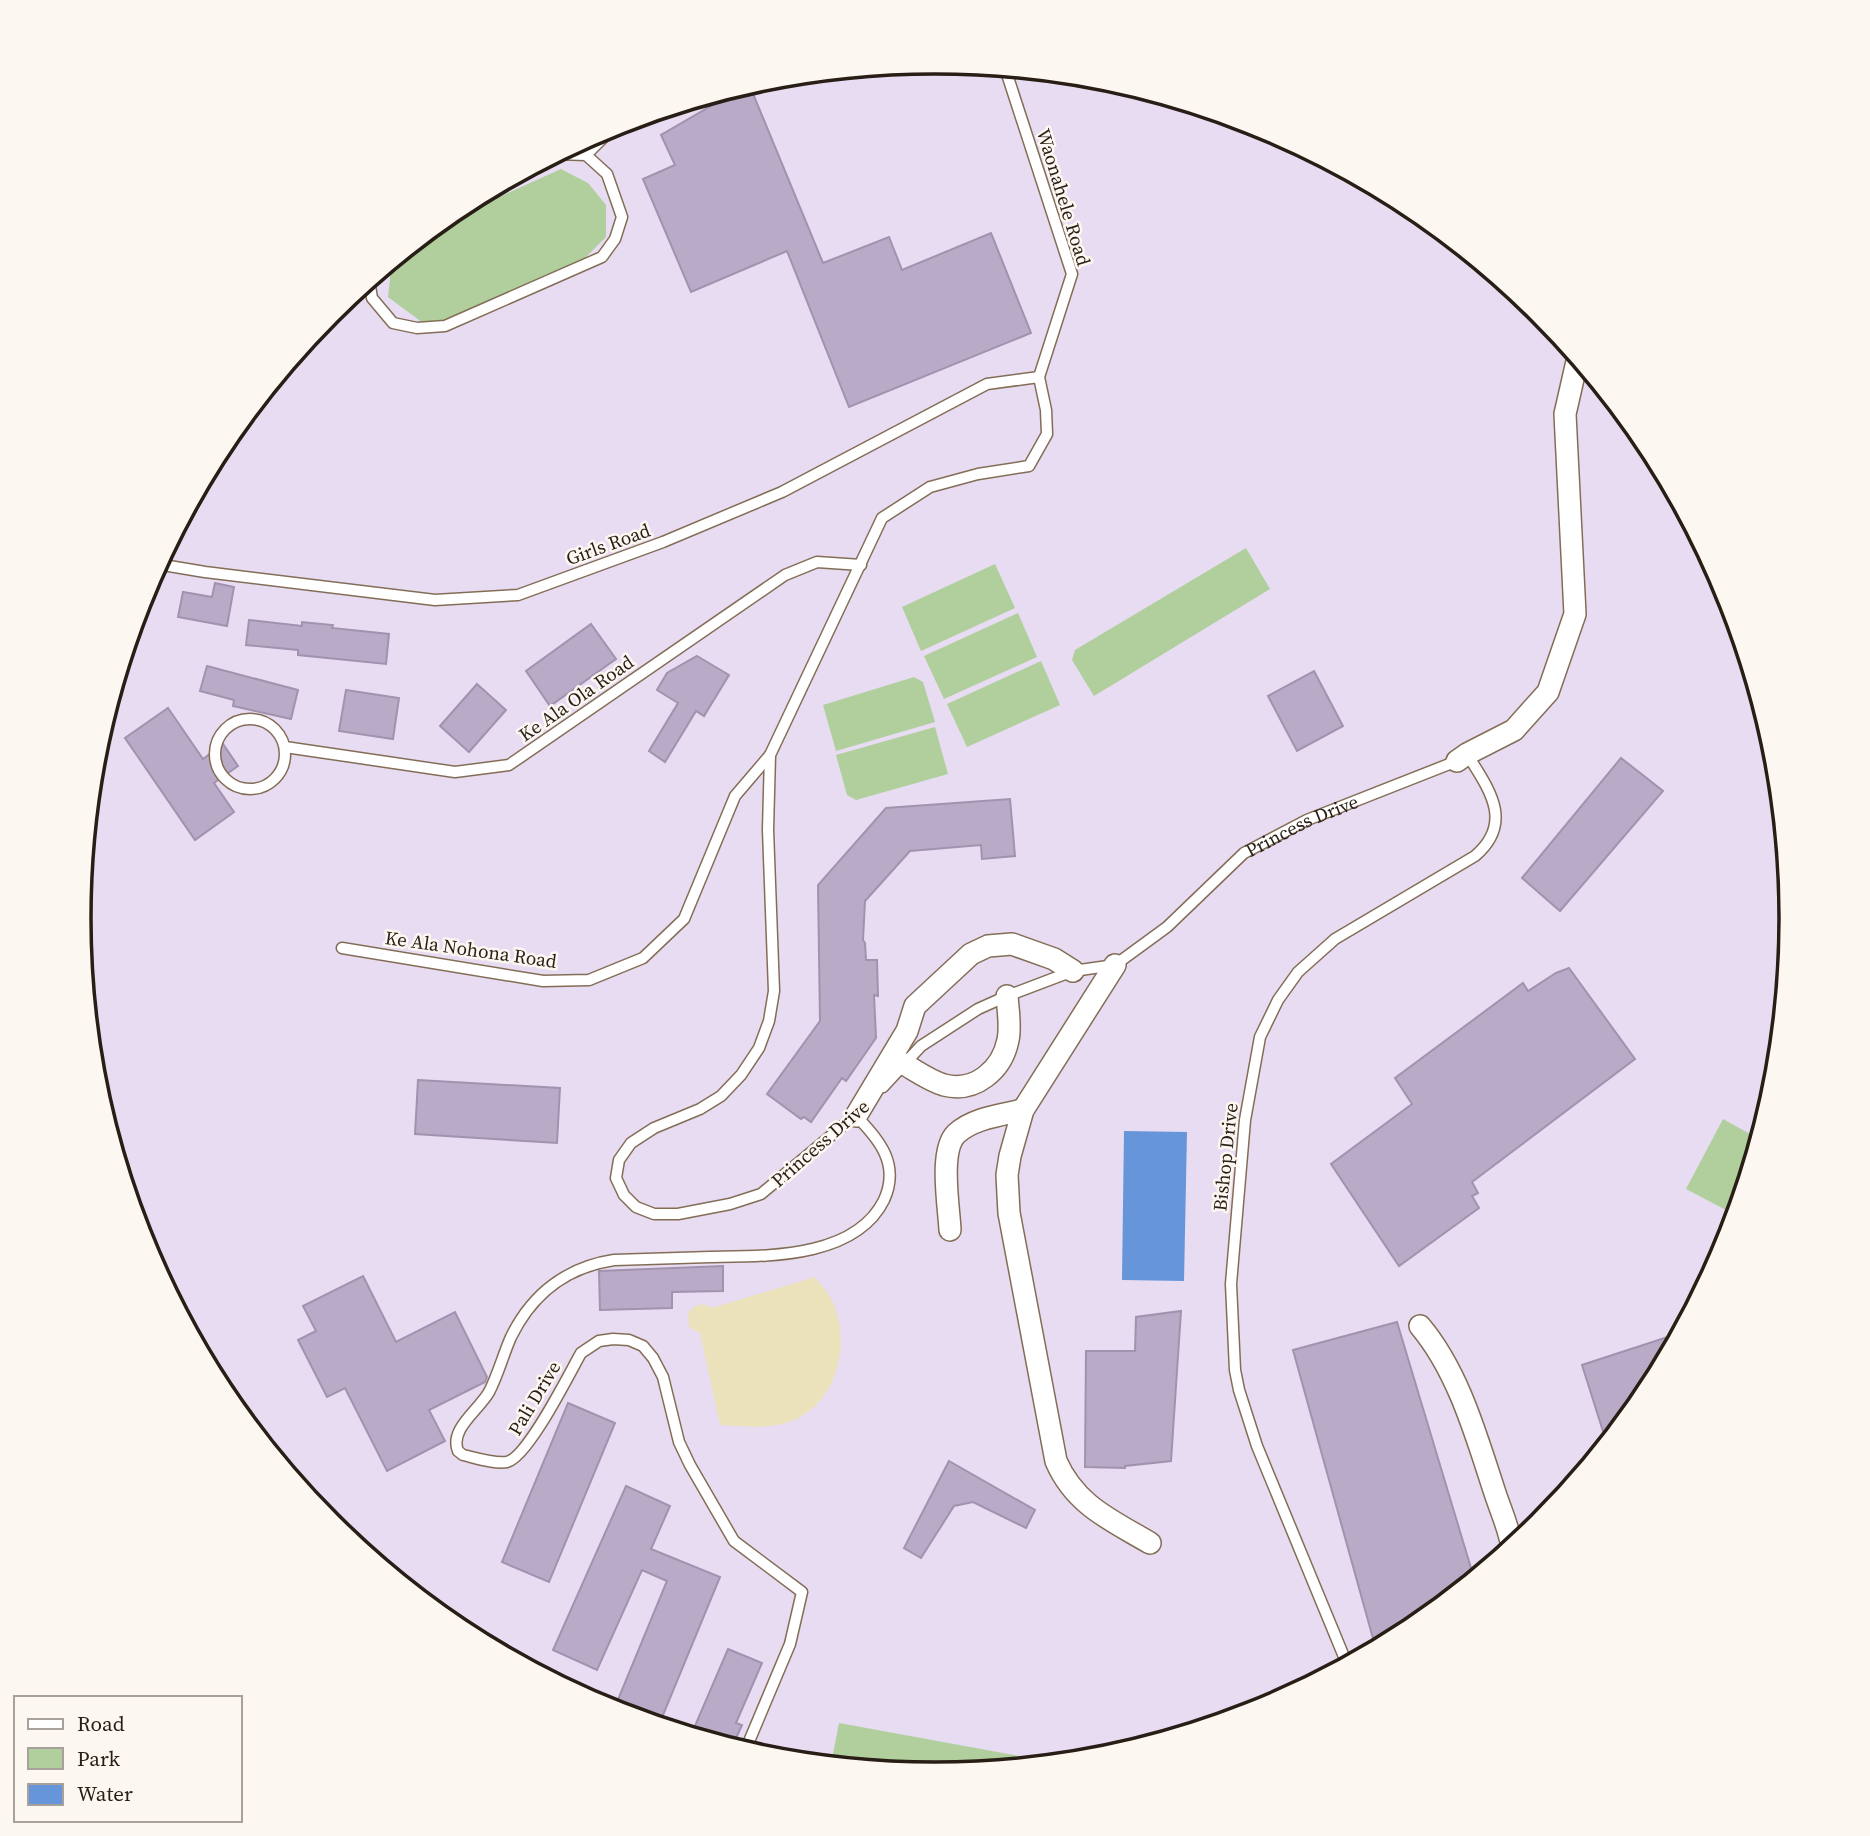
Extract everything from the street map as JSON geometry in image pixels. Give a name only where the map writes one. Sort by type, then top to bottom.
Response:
[{"type":"street","name":"Princess Drive","points":[[1462,757],[1514,730],[1548,692],[1575,614],[1564,414],[1575,368]]},
{"type":"street","points":[[856,1116],[907,1031],[915,1006],[971,954],[988,946],[1012,944],[1054,959],[1073,971]]},
{"type":"street","points":[[1115,965],[1023,1110],[1007,1175],[1009,1213],[1034,1357],[1056,1461],[1062,1475],[1083,1502],[1150,1543]]},
{"type":"street","points":[[904,1064],[943,1084],[967,1087],[988,1076],[1003,1058],[1009,1038],[1007,996]]},
{"type":"street","points":[[950,1230],[947,1169],[951,1142],[956,1134],[977,1122],[1023,1110]]},
{"type":"street","points":[[1420,1326],[1435,1344],[1457,1389],[1509,1537]]},
{"type":"lane","name":"Waonahele Road","points":[[1008,77],[1072,274],[1039,377]]},
{"type":"lane","points":[[586,155],[596,145]]},
{"type":"lane","points":[[371,290],[372,298],[393,323],[418,328],[445,326],[602,257],[615,239],[622,217],[607,174],[586,155],[575,155]]},
{"type":"lane","points":[[359,303],[372,298]]},
{"type":"lane","name":"Girls Road","points":[[168,566],[435,600],[518,595],[663,542],[782,492],[987,384],[1039,377]]},
{"type":"lane","name":"Princess Drive","points":[[1039,377],[1046,410],[1047,435],[1029,466],[978,474],[930,487],[882,518],[769,755],[768,830],[774,991],[765,1033],[750,1064],[721,1096],[700,1109],[654,1128],[631,1143],[619,1160],[616,1178],[624,1195],[636,1207],[654,1214],[678,1213],[730,1204],[761,1194],[856,1116],[921,1046],[958,1021],[1007,996],[1073,971],[1115,965],[1167,928],[1244,853],[1307,820],[1462,757]]},
{"type":"lane","name":"Ke Ala Ola Road","points":[[285,747],[454,772],[509,765],[785,575],[817,562],[861,565]]},
{"type":"lane","points":[[244,720],[257,720],[268,724],[280,736],[285,747],[282,770],[268,785],[257,789],[236,787],[224,777],[215,757],[220,737],[228,727],[244,720]]},
{"type":"lane","name":"Ke Ala Nohona Road","points":[[342,948],[542,981],[589,980],[643,958],[684,919],[735,796],[769,755]]},
{"type":"lane","name":"Bishop Drive","points":[[1344,1656],[1256,1446],[1235,1370],[1231,1284],[1245,1120],[1260,1037],[1278,1000],[1298,972],[1335,939],[1475,856],[1487,845],[1494,831],[1495,808],[1492,794],[1462,757]]},
{"type":"lane","name":"Pali Drive","points":[[749,1741],[790,1644],[803,1592],[734,1541],[679,1442],[663,1377],[643,1346],[629,1340],[613,1339],[589,1346],[581,1353],[532,1439],[520,1455],[508,1462],[463,1455],[458,1451],[456,1438],[459,1430],[489,1391],[513,1334],[523,1318],[547,1289],[561,1277],[595,1263],[614,1260],[766,1256],[798,1252],[822,1247],[854,1232],[882,1204],[890,1178],[890,1164],[886,1153],[856,1116]]},
{"type":"shaded area","points":[[880,75],[990,75],[1100,90],[1154,102],[1206,118],[1309,161],[1404,216],[1449,248],[1492,283],[1570,361],[1637,449],[1666,496],[1692,544],[1735,647],[1751,699],[1772,808],[1780,918],[1778,973],[1763,1083],[1751,1137],[1735,1189],[1692,1292],[1637,1387],[1605,1432],[1570,1475],[1492,1553],[1404,1620],[1357,1649],[1309,1675],[1206,1718],[1154,1734],[1045,1755],[990,1761],[880,1761],[770,1746],[716,1734],[664,1718],[561,1675],[466,1620],[421,1588],[378,1553],[300,1475],[233,1387],[204,1340],[178,1292],[135,1189],[119,1137],[98,1028],[92,973],[92,863],[107,753],[119,699],[135,647],[178,544],[233,449],[265,404],[300,361],[378,283],[466,216],[513,187],[561,161],[664,118],[716,102],[825,81]]},
{"type":"green space","points":[[561,169],[588,183],[606,205],[606,237],[583,260],[512,294],[427,326],[388,297],[391,273],[421,248],[490,201]]},
{"type":"green space","points":[[1246,548],[1270,589],[1094,696],[1072,660],[1075,650]]},
{"type":"green space","points":[[995,564],[1015,608],[921,651],[902,607]]},
{"type":"green space","points":[[1018,613],[1037,657],[944,699],[924,656]]},
{"type":"green space","points":[[1041,661],[1060,705],[967,747],[947,704]]},
{"type":"green space","points":[[914,677],[923,682],[935,722],[836,751],[823,705]]},
{"type":"green space","points":[[935,727],[948,774],[856,800],[847,795],[836,755]]},
{"type":"green space","points":[[1723,1119],[1751,1135],[1726,1210],[1686,1189]]},
{"type":"green space","points":[[839,1723],[1026,1757],[935,1762],[880,1761],[833,1756]]},
{"type":"sand","points":[[815,1277],[831,1299],[840,1332],[837,1367],[822,1399],[809,1411],[785,1423],[757,1427],[720,1425],[700,1333],[689,1327],[688,1313],[699,1305],[712,1308]]},
{"type":"water","points":[[1124,1131],[1187,1132],[1184,1281],[1122,1280]]},
{"type":"building","points":[[753,94],[823,263],[889,237],[902,270],[991,233],[1031,333],[849,407],[787,251],[691,292],[643,179],[675,165],[661,135],[719,101]]},
{"type":"building","points":[[215,583],[234,587],[227,626],[178,617],[183,592],[212,597]]},
{"type":"building","points":[[249,620],[302,626],[302,622],[333,625],[332,628],[389,634],[386,664],[298,655],[298,650],[246,645]]},
{"type":"building","points":[[591,624],[616,659],[550,706],[526,671]]},
{"type":"building","points":[[697,656],[729,675],[704,716],[696,711],[665,762],[649,751],[678,703],[657,690],[667,673]]},
{"type":"building","points":[[207,666],[298,690],[291,719],[233,706],[234,700],[200,691]]},
{"type":"building","points":[[1314,671],[1343,726],[1297,751],[1268,696]]},
{"type":"building","points":[[477,684],[506,710],[469,752],[440,726]]},
{"type":"building","points":[[346,690],[399,698],[393,739],[339,731]]},
{"type":"building","points":[[168,708],[203,759],[223,744],[238,766],[214,783],[234,812],[195,840],[125,738]]},
{"type":"building","points":[[1621,758],[1663,791],[1560,911],[1522,878]]},
{"type":"building","points":[[1010,799],[1015,856],[982,859],[981,845],[910,851],[865,901],[863,940],[866,960],[877,960],[878,996],[874,995],[876,1038],[846,1081],[842,1078],[811,1122],[804,1117],[801,1119],[767,1094],[820,1021],[818,885],[886,808]]},
{"type":"building","points":[[1569,968],[1635,1059],[1472,1182],[1478,1193],[1472,1196],[1479,1208],[1399,1266],[1331,1164],[1412,1104],[1395,1078],[1523,983],[1528,991]]},
{"type":"building","points":[[418,1080],[560,1088],[557,1143],[415,1134]]},
{"type":"building","points":[[723,1266],[723,1291],[672,1292],[672,1308],[600,1310],[599,1271]]},
{"type":"building","points":[[363,1276],[396,1342],[455,1312],[487,1377],[485,1382],[429,1410],[445,1441],[387,1471],[345,1388],[327,1397],[298,1340],[316,1331],[303,1306]]},
{"type":"building","points":[[1181,1311],[1171,1461],[1125,1468],[1085,1467],[1086,1351],[1135,1351],[1136,1317]]},
{"type":"building","points":[[1397,1322],[1471,1570],[1404,1620],[1373,1639],[1293,1350]]},
{"type":"building","points":[[1668,1337],[1604,1434],[1582,1365]]},
{"type":"building","points":[[568,1403],[615,1423],[549,1582],[502,1562]]},
{"type":"building","points":[[949,1461],[1035,1510],[1026,1528],[973,1502],[954,1506],[921,1558],[904,1548]]},
{"type":"building","points":[[626,1486],[670,1506],[651,1549],[720,1577],[662,1717],[618,1700],[667,1581],[642,1570],[597,1670],[553,1650]]},
{"type":"building","points":[[728,1649],[762,1663],[736,1723],[742,1725],[736,1738],[694,1727]]}]
